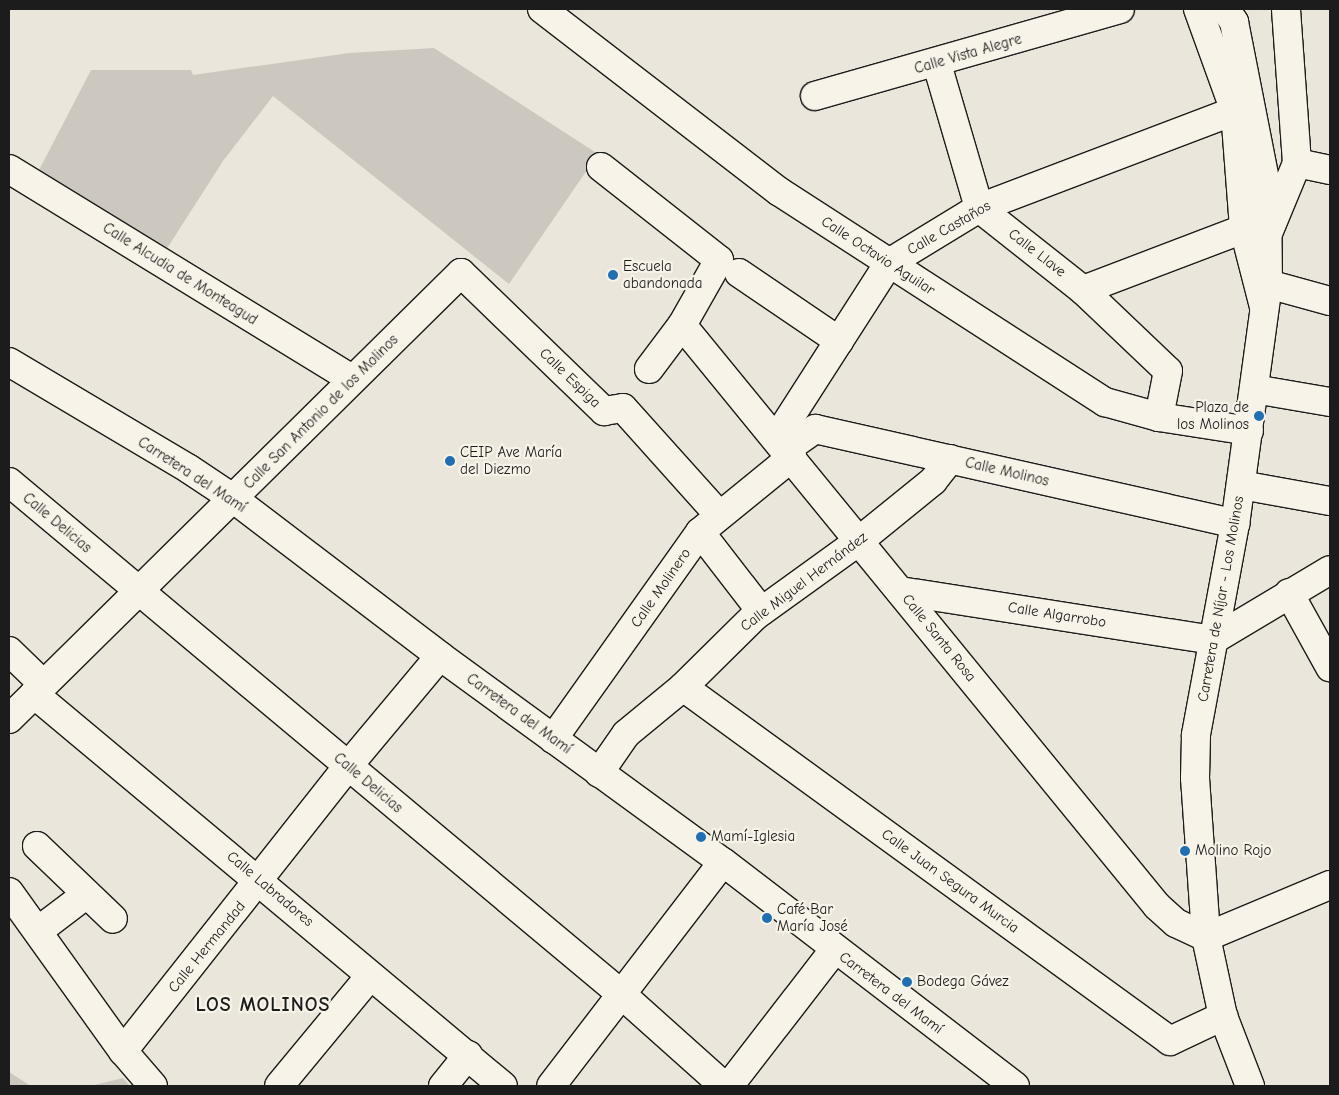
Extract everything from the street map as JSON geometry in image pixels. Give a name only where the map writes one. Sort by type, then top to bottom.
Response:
[{"type":"street","name":"Calle Octavio Aguilar","points":[[542,9],[780,192],[1105,402],[1159,417],[1249,431]]},
{"type":"street","name":"Calle Vista Alegre","points":[[816,96],[938,64],[1120,9]]},
{"type":"street","points":[[1198,9],[1242,110]]},
{"type":"street","points":[[1083,290],[1257,230],[1297,163],[1286,9]]},
{"type":"street","points":[[1232,13],[1242,110]]},
{"type":"street","points":[[938,64],[979,208]]},
{"type":"street","name":"Calle Castaños","points":[[784,449],[839,341],[890,263],[979,208],[1242,110]]},
{"type":"street","name":"Carretera de Níjar - Los Molinos","points":[[1242,110],[1267,190],[1257,230],[1266,296],[1235,524],[1196,735],[1197,843],[1206,938],[1223,1016],[1250,1086]]},
{"type":"street","points":[[1297,163],[1330,170]]},
{"type":"street","points":[[602,167],[719,260],[682,325],[649,369]]},
{"type":"street","name":"Calle Alcudia de Monteagud","points":[[9,169],[352,379]]},
{"type":"street","name":"Calle Llave","points":[[979,208],[1083,290],[1168,372],[1159,417]]},
{"type":"street","name":"Calle San Antonio de los Molinos","points":[[9,719],[461,273]]},
{"type":"street","name":"Calle Espiga","points":[[461,273],[604,411],[622,408],[710,524]]},
{"type":"street","points":[[739,273],[839,341]]},
{"type":"street","points":[[1266,296],[1330,300]]},
{"type":"street","name":"Calle Santa Rosa","points":[[682,325],[1157,906],[1176,922],[1206,938]]},
{"type":"street","name":"Carretera del Mamí","points":[[9,362],[189,469],[234,499],[440,656],[723,862],[834,950],[1015,1086]]},
{"type":"street","points":[[1254,389],[1330,402]]},
{"type":"street","name":"Calle Molinos","points":[[784,449],[815,429],[1235,524]]},
{"type":"street","name":"Calle Molinero","points":[[553,739],[710,524],[784,449]]},
{"type":"street","name":"Calle Miguel Hernández","points":[[599,773],[626,734],[683,686],[761,612],[859,541],[934,481],[950,459]]},
{"type":"street","name":"Calle Delicias","points":[[9,482],[620,993],[724,1086]]},
{"type":"street","points":[[1241,485],[1330,501]]},
{"type":"street","points":[[710,524],[761,612]]},
{"type":"street","points":[[1213,640],[1330,570]]},
{"type":"street","name":"Calle Algarrobo","points":[[900,591],[1213,640]]},
{"type":"street","points":[[1289,593],[1330,667]]},
{"type":"street","name":"Calle Labradores","points":[[9,651],[38,689],[370,976],[468,1055],[503,1086]]},
{"type":"street","name":"Calle Hermandad","points":[[123,1051],[261,880],[348,766],[440,656]]},
{"type":"street","name":"Calle Juan Segura Murcia","points":[[683,686],[1170,1041],[1223,1016]]},
{"type":"street","points":[[37,846],[113,920]]},
{"type":"street","points":[[551,1086],[620,993],[723,862]]},
{"type":"street","points":[[1206,938],[1330,885]]},
{"type":"street","points":[[9,892],[123,1051],[153,1086]]},
{"type":"street","points":[[38,931],[87,894]]},
{"type":"street","points":[[730,1086],[834,950]]},
{"type":"street","points":[[279,1086],[370,976]]},
{"type":"street","points":[[444,1086],[468,1055]]},
{"type":"shaded area","points":[[434,48],[598,154],[509,284],[273,96],[223,161],[166,250],[38,172],[91,70],[191,70],[193,75],[349,53]]},
{"type":"shaded area","points":[[9,1072],[31,1086],[9,1086]]},
{"type":"shaded area","points":[[123,1078],[130,1086],[90,1086]]},
{"type":"place","name":"Escuela abandonada","points":[[613,275]]},
{"type":"place","name":"Plaza de los Molinos","points":[[1259,416]]},
{"type":"place","name":"CEIP Ave María del Diezmo","points":[[450,461]]},
{"type":"place","name":"Mamí-Iglesia","points":[[701,837]]},
{"type":"place","name":"Molino Rojo","points":[[1185,851]]},
{"type":"place","name":"Café Bar María José","points":[[767,918]]},
{"type":"place","name":"Bodega Gávez","points":[[907,982]]},
{"type":"district","name":"LOS MOLINOS","points":[[263,1004]]}]
